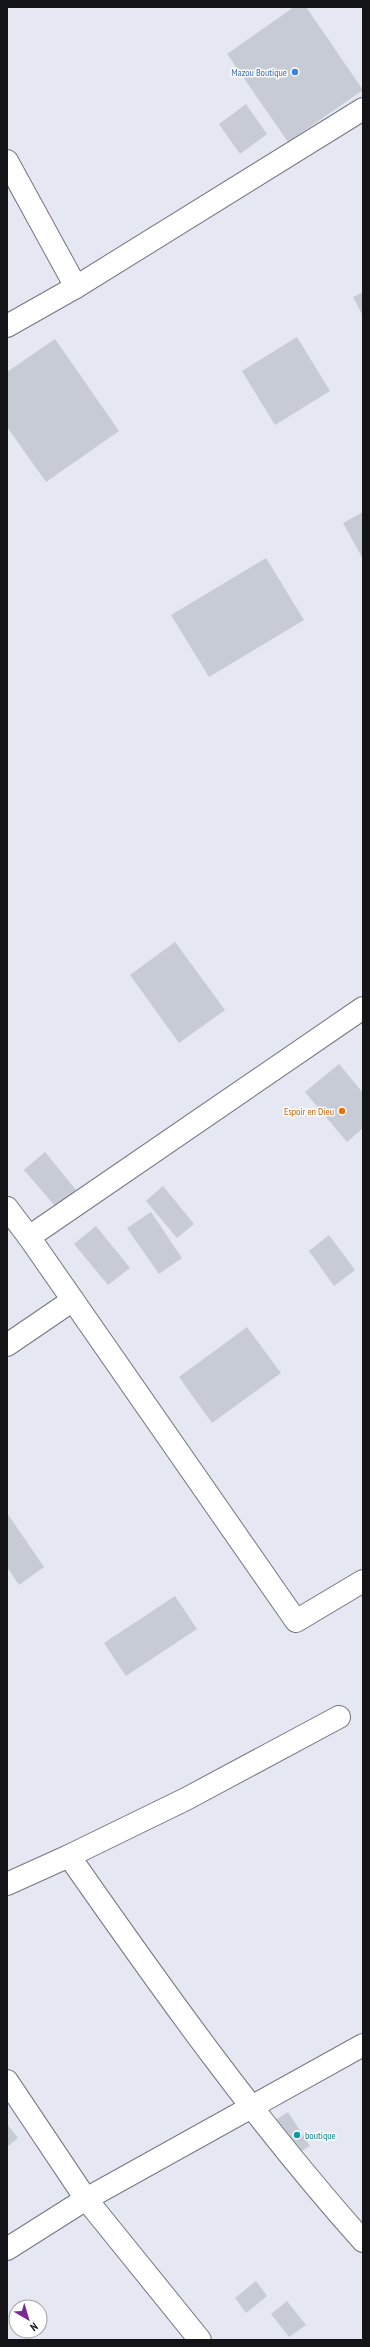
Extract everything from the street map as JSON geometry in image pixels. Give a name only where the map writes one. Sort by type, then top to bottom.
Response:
[{"type":"street","points":[[7,326],[76,287],[363,109]]},
{"type":"street","points":[[7,161],[76,287]]},
{"type":"street","points":[[7,171],[76,287]]},
{"type":"street","points":[[29,1236],[363,1008]]},
{"type":"street","points":[[7,1208],[29,1236],[296,1621],[363,1581]]},
{"type":"street","points":[[7,1345],[73,1300]]},
{"type":"street","points":[[7,1884],[69,1856],[186,1799],[339,1717]]},
{"type":"street","points":[[69,1856],[159,1986],[249,2107],[363,2241]]},
{"type":"street","points":[[7,2250],[86,2199],[249,2107],[363,2045]]},
{"type":"street","points":[[7,2082],[86,2199],[200,2340]]},
{"type":"building","name":"Mazou Boutique","points":[[294,7],[306,7],[363,90],[288,142],[227,54]]},
{"type":"building","points":[[246,104],[267,134],[240,154],[219,124]]},
{"type":"building","points":[[363,292],[363,316],[353,297]]},
{"type":"building","points":[[297,337],[330,391],[275,425],[242,371]]},
{"type":"building","points":[[55,339],[119,431],[46,482],[7,427],[7,372]]},
{"type":"building","points":[[363,512],[363,559],[343,523]]},
{"type":"building","points":[[266,558],[304,620],[209,677],[171,615]]},
{"type":"building","points":[[175,942],[225,1010],[179,1043],[130,975]]},
{"type":"building","name":"Espoir en Dieu","points":[[339,1064],[363,1093],[363,1128],[347,1142],[305,1092]]},
{"type":"building","points":[[45,1152],[76,1190],[56,1207],[24,1170]]},
{"type":"building","points":[[163,1186],[194,1224],[177,1238],[146,1201]]},
{"type":"building","points":[[151,1212],[182,1258],[159,1274],[127,1228]]},
{"type":"building","points":[[96,1226],[130,1268],[108,1285],[74,1244]]},
{"type":"building","points":[[329,1235],[355,1270],[334,1286],[309,1251]]},
{"type":"building","points":[[247,1327],[281,1373],[212,1423],[179,1377]]},
{"type":"building","points":[[7,1513],[44,1567],[19,1585],[7,1567]]},
{"type":"building","points":[[175,1596],[197,1629],[126,1676],[104,1643]]},
{"type":"building","points":[[288,2112],[310,2146],[295,2155],[274,2121]]},
{"type":"building","points":[[7,2124],[18,2138],[7,2147]]},
{"type":"building","points":[[256,2281],[267,2296],[246,2313],[235,2298]]},
{"type":"building","points":[[287,2301],[306,2325],[289,2337],[271,2314]]},
{"type":"place","name":"Mazou Boutique","points":[[295,72]]},
{"type":"place","name":"Espoir en Dieu","points":[[342,1111]]},
{"type":"place","name":"boutique","points":[[297,2135]]}]
